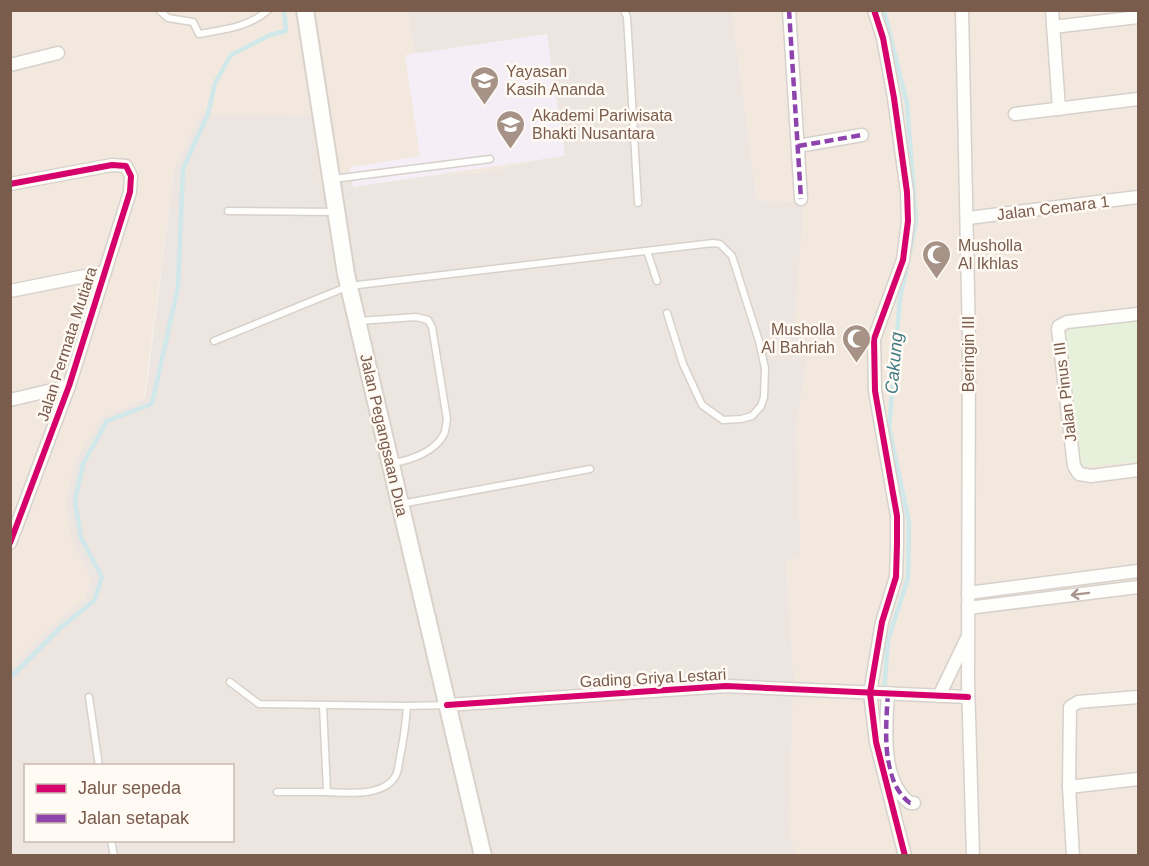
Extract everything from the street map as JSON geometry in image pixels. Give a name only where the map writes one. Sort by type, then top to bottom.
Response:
[{"type":"main road","name":"Jalan Pegangsaan Dua","points":[[306,10],[349,286],[483,855]]},
{"type":"street","points":[[789,10],[801,199]]},
{"type":"street","points":[[874,10],[883,38],[908,192],[908,221],[903,260],[874,339],[875,391],[897,516],[896,577],[882,622],[876,742],[905,855]]},
{"type":"street","name":"Beringin III","points":[[962,10],[968,219],[968,697],[973,855]]},
{"type":"street","points":[[1052,10],[1059,109]]},
{"type":"street","points":[[1053,27],[1138,17]]},
{"type":"street","points":[[10,64],[58,53]]},
{"type":"street","points":[[1015,114],[1138,99]]},
{"type":"street","points":[[798,146],[862,135]]},
{"type":"street","name":"Jalan Permata Mutiara","points":[[10,184],[112,165],[126,166],[131,177],[130,192],[69,386],[10,543]]},
{"type":"street","name":"Jalan Cemara 1","points":[[968,219],[1138,197]]},
{"type":"street","points":[[10,291],[105,272]]},
{"type":"street","name":"Jalan Pinus III","points":[[1138,314],[1067,322],[1058,329],[1074,466],[1079,474],[1091,476],[1138,470]]},
{"type":"street","points":[[10,400],[69,386]]},
{"type":"street","points":[[968,593],[1138,571]]},
{"type":"street","points":[[968,608],[1138,587]]},
{"type":"street","points":[[939,696],[968,634]]},
{"type":"street","name":"Gading Griya Lestari","points":[[447,705],[726,686],[968,697]]},
{"type":"street","points":[[879,693],[891,772],[904,798],[914,803]]},
{"type":"street","points":[[1073,855],[1069,787],[1070,707],[1078,702],[1138,697]]},
{"type":"street","points":[[1069,787],[1138,779]]},
{"type":"lane","points":[[159,10],[168,18],[193,22],[199,34],[229,29],[259,17],[268,10]]},
{"type":"lane","points":[[624,10],[627,17],[638,203]]},
{"type":"lane","points":[[332,179],[490,159]]},
{"type":"lane","points":[[228,211],[337,212]]},
{"type":"lane","points":[[214,341],[349,286],[712,243],[720,244],[732,256],[759,341],[765,368],[764,397],[761,406],[752,416],[723,420],[702,405],[683,364],[667,313]]},
{"type":"lane","points":[[647,251],[657,281]]},
{"type":"lane","points":[[357,321],[416,317],[428,320],[432,327],[447,419],[444,435],[428,451],[407,461],[390,464]]},
{"type":"lane","points":[[400,505],[590,469]]},
{"type":"lane","points":[[230,682],[259,704],[447,705]]},
{"type":"lane","points":[[89,697],[99,764]]},
{"type":"lane","points":[[322,705],[327,792]]},
{"type":"lane","points":[[277,792],[371,791],[385,786],[396,775],[406,726],[407,706]]},
{"type":"shaded area","points":[[11,11],[407,11],[415,55],[558,155],[486,172],[320,183],[174,169],[144,398],[102,417],[72,543],[91,579],[84,599],[50,626],[11,665]]},
{"type":"shaded area","points":[[407,11],[732,11],[757,200],[804,202],[794,328],[809,349],[796,428],[801,556],[786,562],[794,677],[789,827],[796,855],[11,856],[11,665],[50,626],[84,599],[91,579],[72,543],[66,503],[74,463],[102,417],[145,398],[174,169],[201,114],[311,116],[320,183],[486,172],[558,155],[415,55]]},
{"type":"shaded area","points":[[732,11],[1138,11],[1138,855],[796,855],[789,827],[794,677],[786,561],[801,556],[796,428],[809,350],[793,328],[804,202],[757,200]]},
{"type":"shaded area","name":"Yayasan Kasih Ananda","points":[[547,34],[565,156],[353,187],[350,167],[420,156],[405,55]]},
{"type":"green space","points":[[1138,318],[1138,462],[1078,467],[1065,327]]},
{"type":"waterway","points":[[10,678],[59,629],[94,601],[102,577],[81,538],[75,501],[83,464],[107,421],[152,404],[178,287],[183,169],[208,114],[215,83],[231,55],[270,35],[286,31],[284,10]]},
{"type":"waterway","name":"Cakung","points":[[884,10],[907,104],[916,221],[910,252]]},
{"type":"waterway","name":"Cakung","points":[[884,692],[888,640],[908,578],[909,522],[889,428],[900,298],[907,266]]},
{"type":"marked path","points":[[789,10],[801,199]]},
{"type":"marked path","points":[[798,146],[862,135]]},
{"type":"marked path","points":[[888,693],[886,736],[889,767],[900,793],[910,803],[914,803]]},
{"type":"cycle path","points":[[874,10],[883,38],[894,98],[907,192],[908,221],[903,260],[874,339],[875,391],[897,516],[897,544],[896,577],[882,622],[870,693],[876,742],[905,856]]},
{"type":"cycle path","points":[[10,184],[112,165],[126,166],[131,176],[130,192],[69,386],[10,543]]},
{"type":"cycle path","points":[[447,705],[726,686],[968,697]]},
{"type":"place","name":"Yayasan Kasih Ananda","points":[[485,106]]},
{"type":"place","name":"Akademi Pariwisata Bhakti Nusantara","points":[[511,150]]},
{"type":"place","name":"Musholla Al Ikhlas","points":[[937,280]]},
{"type":"place","name":"Musholla Al Bahriah","points":[[856,364]]}]
